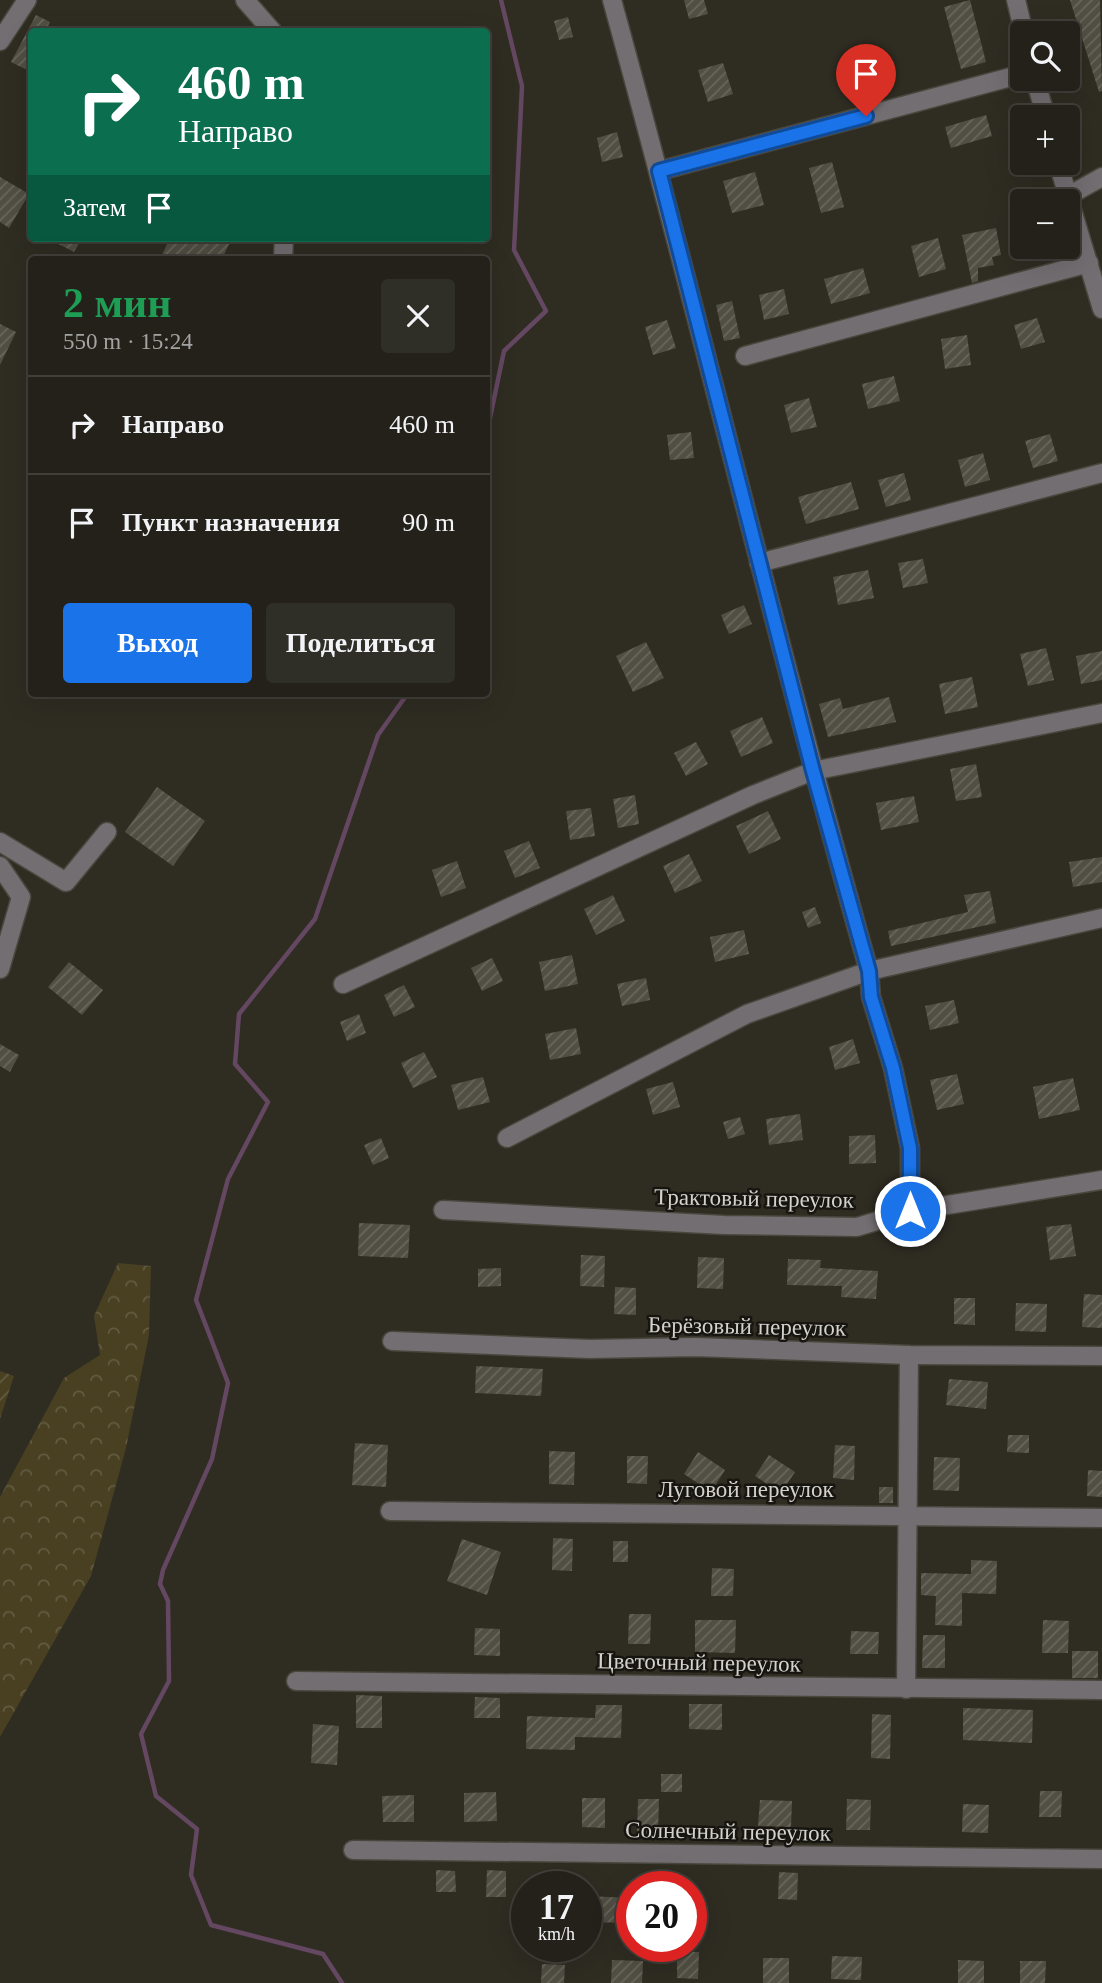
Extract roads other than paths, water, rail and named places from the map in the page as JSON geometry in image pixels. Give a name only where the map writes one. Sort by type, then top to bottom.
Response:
[{"type":"street","points":[[0,41],[27,0]]},
{"type":"street","points":[[245,0],[270,28]]},
{"type":"street","points":[[612,0],[659,171],[813,771],[869,971],[871,997],[893,1068],[910,1148],[910,1211]]},
{"type":"street","points":[[1016,0],[1021,21]]},
{"type":"street","points":[[659,171],[1010,77]]},
{"type":"street","points":[[1080,189],[1102,177]]},
{"type":"street","points":[[1080,234],[1102,309]]},
{"type":"street","points":[[745,356],[1089,263]]},
{"type":"street","points":[[759,563],[1102,473]]},
{"type":"street","points":[[343,984],[753,795],[813,771],[1102,713]]},
{"type":"street","points":[[0,842],[66,883],[107,832]]},
{"type":"street","points":[[0,866],[21,897],[0,969]]},
{"type":"street","points":[[507,1138],[747,1014],[869,971],[1102,918]]},
{"type":"street","name":"Трактовый переулок","points":[[443,1210],[724,1225],[857,1227],[910,1211],[1102,1180]]},
{"type":"street","name":"Берёзовый переулок","points":[[392,1341],[909,1355],[1102,1356]]},
{"type":"street","points":[[906,1689],[909,1355]]},
{"type":"street","name":"Луговой переулок","points":[[390,1511],[1102,1518]]},
{"type":"street","name":"Цветочный переулок","points":[[296,1681],[1102,1690]]},
{"type":"street","name":"Солнечный переулок","points":[[353,1850],[1102,1858]]},
{"type":"waterway","points":[[490,418],[504,351],[546,311],[514,250],[522,86],[501,0]]},
{"type":"waterway","points":[[342,1983],[323,1954],[211,1925],[191,1875],[197,1829],[156,1796],[141,1734],[169,1681],[168,1601],[160,1584],[163,1570],[212,1459],[228,1383],[196,1300],[228,1179],[268,1102],[235,1064],[239,1014],[315,919],[378,735],[405,697]]}]
